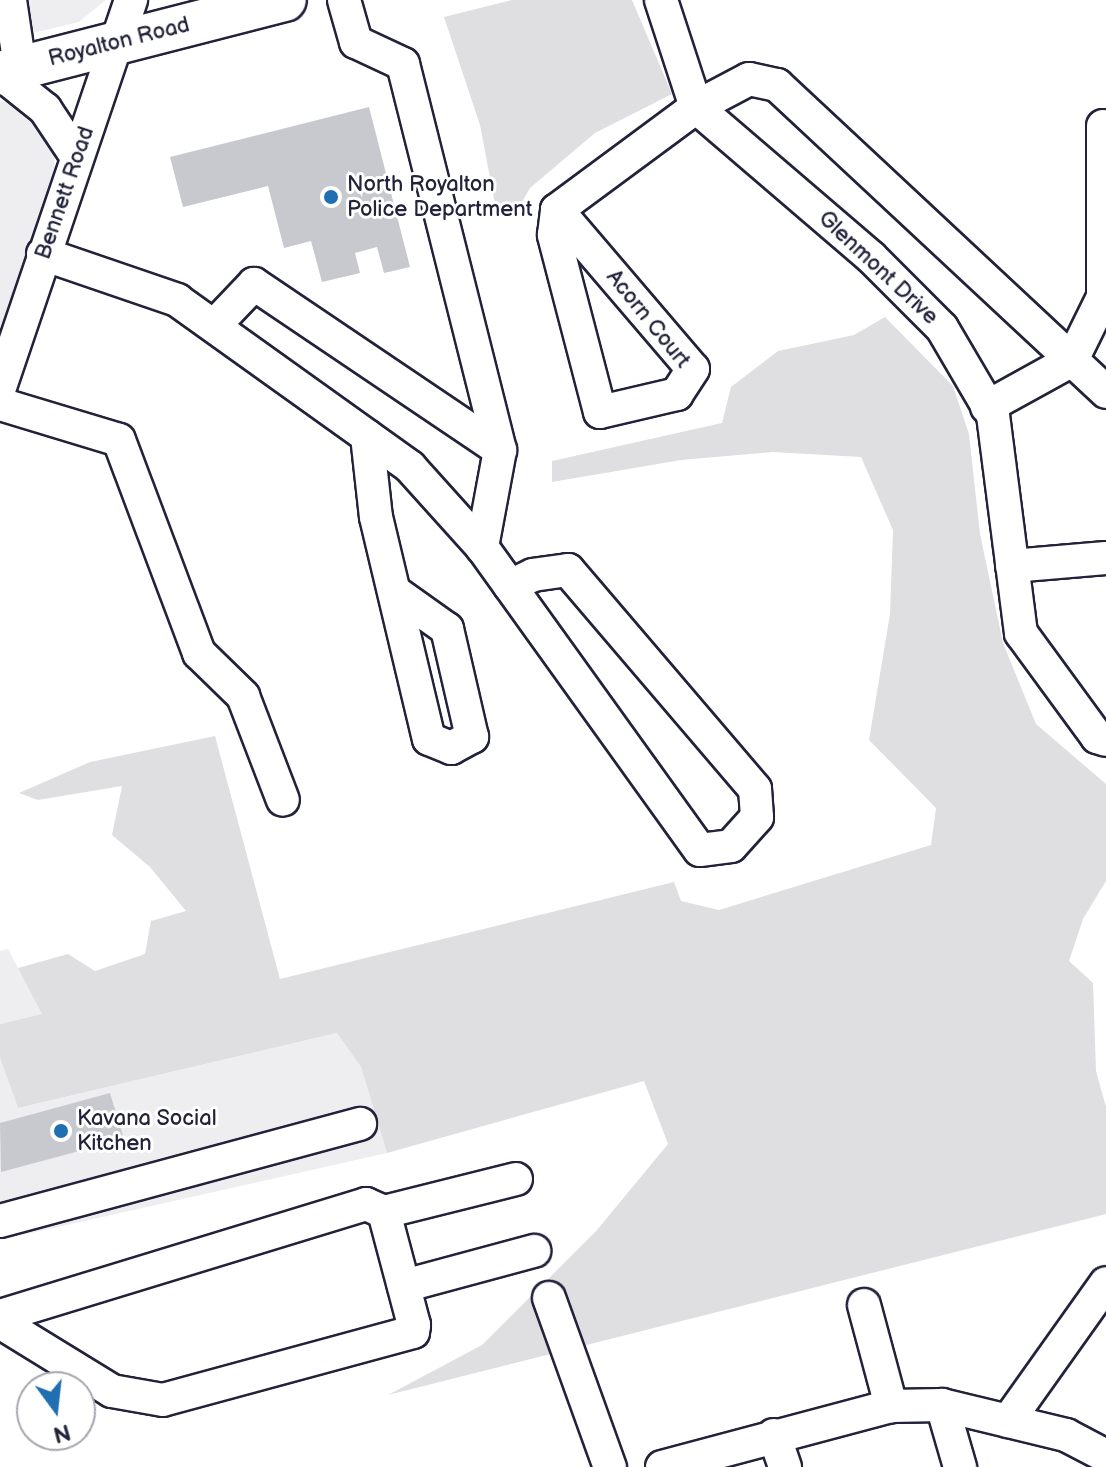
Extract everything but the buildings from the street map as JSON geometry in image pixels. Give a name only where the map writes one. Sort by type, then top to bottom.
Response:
[{"type":"main road","name":"Royalton Road","points":[[7,71],[285,0]]},
{"type":"street","points":[[10,0],[7,71],[45,109],[77,157]]},
{"type":"street","name":"Bennett Road","points":[[0,387],[131,0]]},
{"type":"street","points":[[344,0],[356,42],[403,64],[500,450],[482,547]]},
{"type":"street","points":[[661,0],[696,107]]},
{"type":"street","points":[[557,210],[696,107],[749,79],[777,85],[1106,392]]},
{"type":"street","name":"Glenmont Drive","points":[[696,107],[871,257],[942,328],[993,415],[1021,633],[1097,737],[1106,740]]},
{"type":"street","points":[[987,407],[1072,360],[1103,297],[1103,126]]},
{"type":"street","name":"Acorn Court","points":[[557,210],[693,369],[677,394],[600,412],[554,235],[557,210]]},
{"type":"street","points":[[43,254],[177,300],[410,467],[482,547],[510,586],[700,850],[731,846],[757,817],[755,789],[568,570],[533,575],[510,586]]},
{"type":"street","points":[[214,326],[254,284],[500,450]]},
{"type":"street","points":[[0,404],[119,440],[199,653],[243,696],[283,800]]},
{"type":"street","points":[[367,436],[376,517],[398,594]]},
{"type":"street","points":[[1012,566],[1106,558]]},
{"type":"street","points":[[0,1221],[360,1124]]},
{"type":"street","points":[[0,1319],[366,1204],[384,1212],[516,1179]]},
{"type":"street","points":[[0,1319],[112,1391],[163,1400],[413,1332],[384,1212]]},
{"type":"street","points":[[404,1286],[534,1251]]},
{"type":"street","points":[[1008,1421],[1106,1283]]},
{"type":"street","points":[[549,1298],[610,1467]]},
{"type":"street","points":[[864,1305],[891,1406]]},
{"type":"street","points":[[942,1405],[960,1467]]},
{"type":"street","points":[[662,1467],[891,1406],[942,1405],[1066,1435],[1106,1456]]},
{"type":"street","points":[[774,1435],[785,1467]]},
{"type":"shaded area","points":[[0,0],[106,0],[79,22],[0,41]]},
{"type":"shaded area","points":[[512,0],[632,0],[672,94],[595,133],[530,188],[514,216],[500,211],[494,199],[480,125],[444,17]]},
{"type":"shaded area","points":[[0,102],[7,102],[52,141],[57,185],[0,357]]},
{"type":"shaded area","points":[[885,317],[953,386],[969,434],[980,534],[1003,643],[1036,724],[1106,784],[1106,881],[1083,919],[1069,961],[1093,983],[1096,1071],[1106,1107],[1106,1214],[388,1395],[482,1345],[597,1230],[668,1144],[644,1081],[387,1153],[361,1067],[337,1033],[18,1108],[0,1058],[0,1024],[42,1014],[18,968],[68,954],[95,971],[145,954],[151,921],[186,911],[150,867],[112,835],[122,786],[38,800],[19,793],[90,762],[215,736],[280,979],[674,882],[681,901],[719,910],[931,845],[936,808],[869,740],[890,614],[893,530],[861,457],[773,452],[681,460],[552,482],[552,461],[722,423],[731,387],[778,351],[854,335]]},
{"type":"shaded area","points":[[8,949],[43,1014],[0,1024],[0,951]]},
{"type":"shaded area","points":[[337,1033],[361,1067],[387,1153],[0,1240],[0,1058],[18,1108]]},
{"type":"place","name":"North Royalton Police Department","points":[[331,197]]},
{"type":"place","name":"Kavana Social Kitchen","points":[[61,1131]]}]
